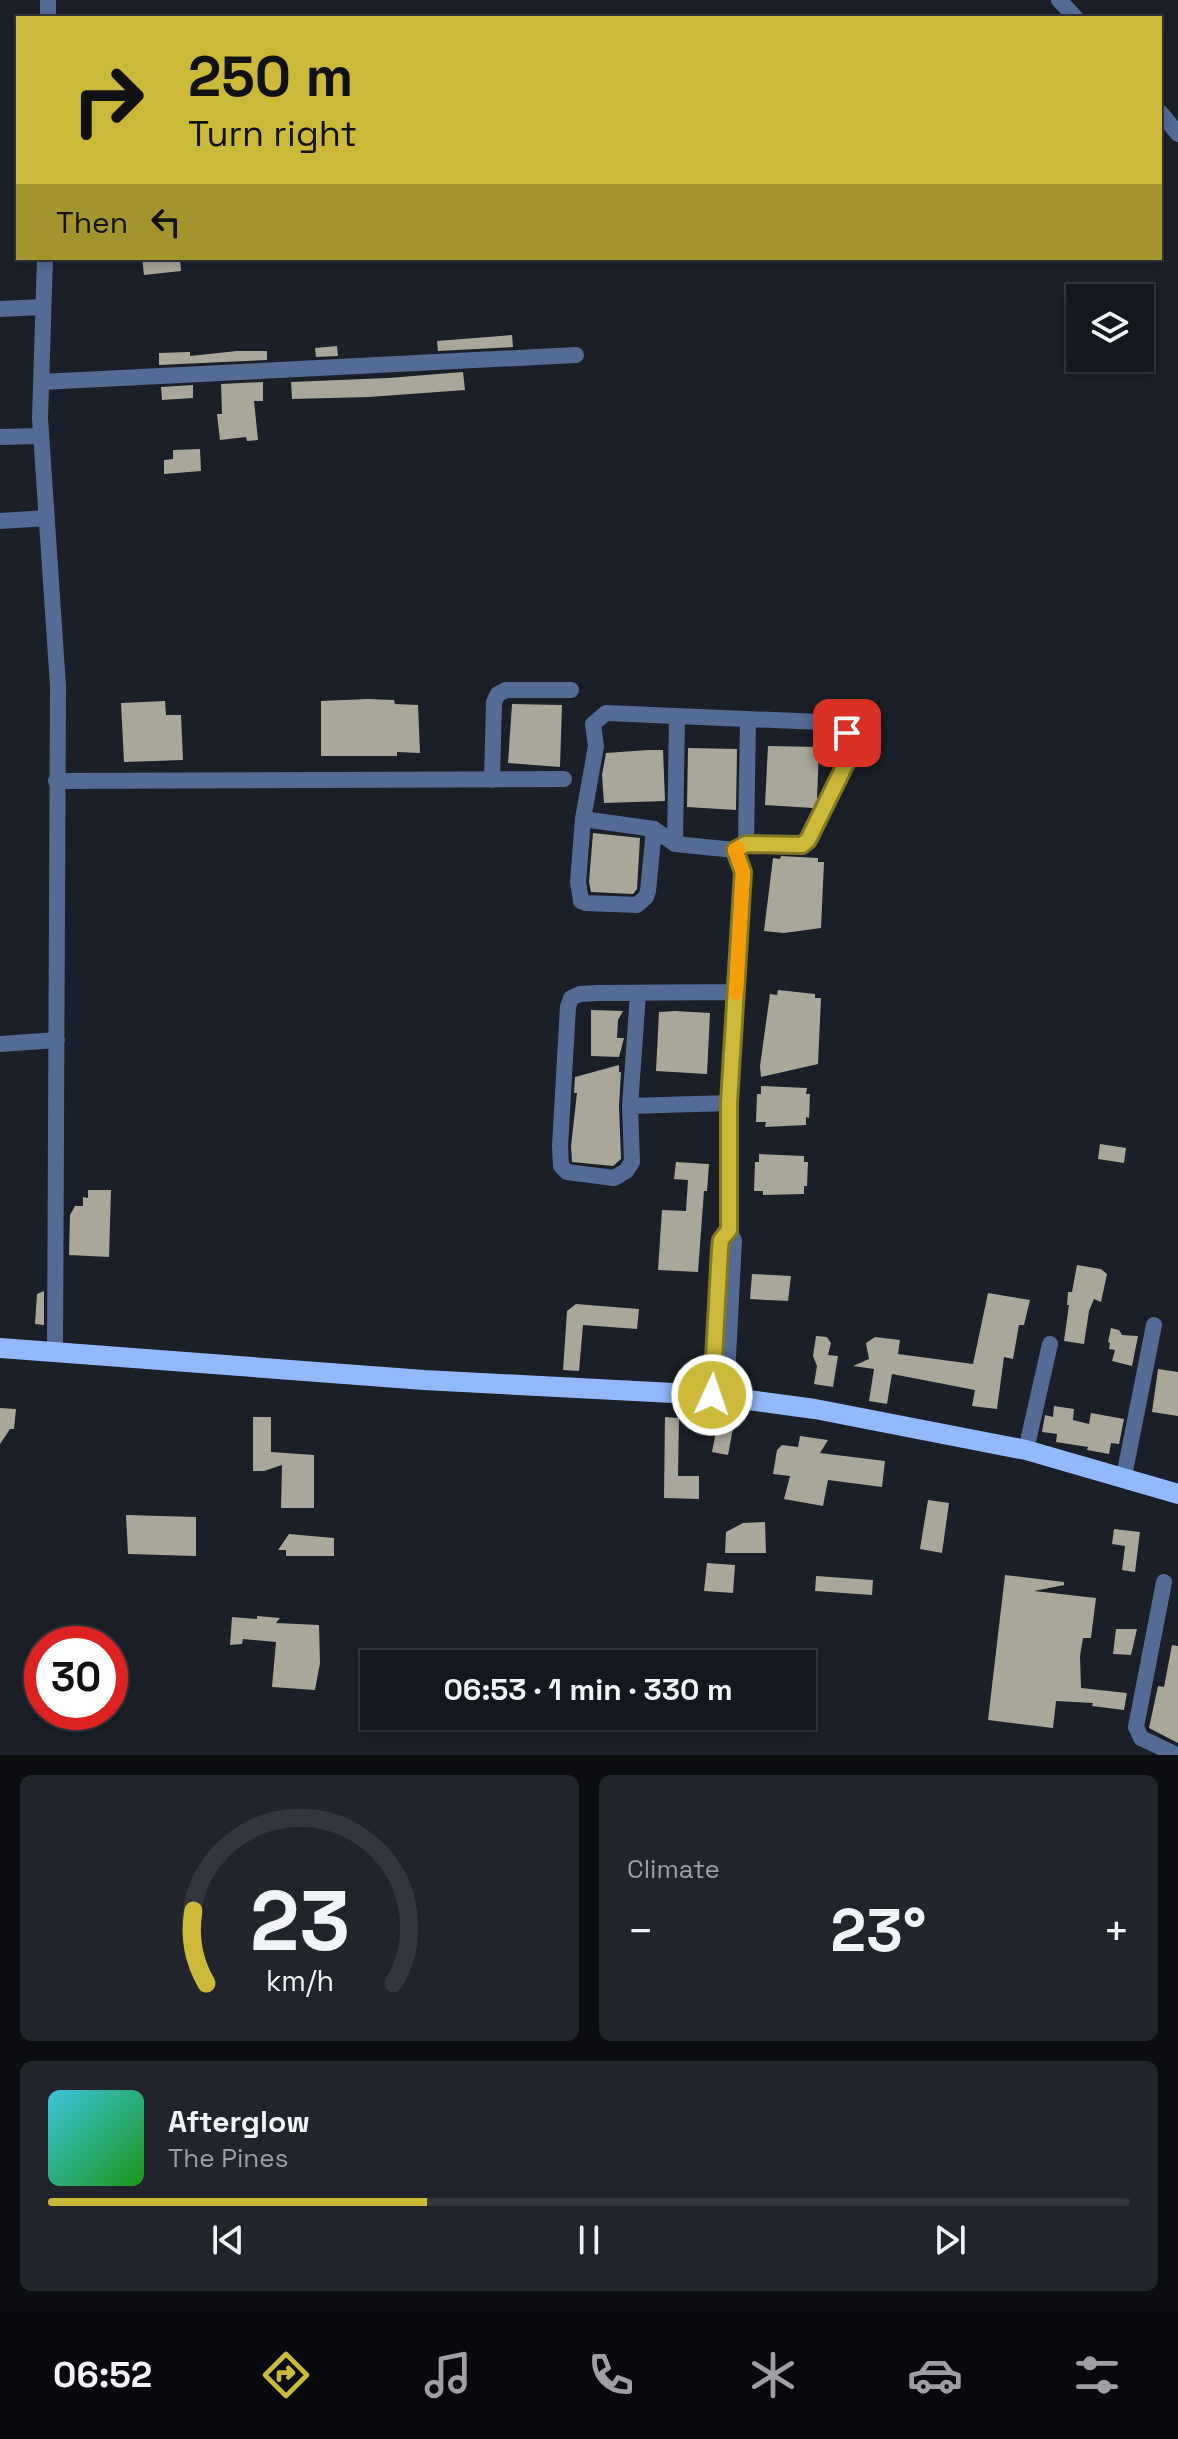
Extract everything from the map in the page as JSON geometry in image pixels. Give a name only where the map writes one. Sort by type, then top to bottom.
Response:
[{"type":"main road","points":[[0,1348],[424,1380],[719,1396],[913,1426],[1026,1450],[1178,1494]]},
{"type":"street","points":[[1059,0],[1074,16]]},
{"type":"street","points":[[1162,114],[1178,134]]},
{"type":"street","points":[[45,260],[41,436],[58,686],[55,1354]]},
{"type":"street","points":[[0,309],[43,307]]},
{"type":"street","points":[[41,382],[576,355]]},
{"type":"street","points":[[0,437],[41,436]]},
{"type":"street","points":[[0,521],[47,518]]},
{"type":"street","points":[[492,780],[494,702],[498,694],[506,690],[571,690]]},
{"type":"street","points":[[583,819],[654,829],[675,844],[740,847],[802,845],[808,840],[853,749],[841,717],[820,722],[606,713],[593,724],[596,746],[583,819],[578,895],[586,903],[637,905],[642,902],[648,891],[654,829]]},
{"type":"street","points":[[675,844],[677,716]]},
{"type":"street","points":[[719,1396],[734,1240],[729,1230],[729,1103],[743,872],[740,847],[748,720]]},
{"type":"street","points":[[56,781],[564,779]]},
{"type":"street","points":[[638,994],[630,1106],[632,1162],[626,1171],[614,1178],[567,1172],[561,1166],[561,1130],[571,998],[580,994],[736,992]]},
{"type":"street","points":[[0,1044],[57,1040]]},
{"type":"street","points":[[630,1106],[729,1103]]},
{"type":"street","points":[[1124,1476],[1154,1325]]},
{"type":"street","points":[[1026,1450],[1050,1344]]},
{"type":"street","points":[[1164,1582],[1136,1727],[1141,1738],[1177,1755]]},
{"type":"building","points":[[142,260],[180,260],[181,271],[144,275]]},
{"type":"building","points":[[512,335],[513,347],[438,351],[437,341]]},
{"type":"building","points":[[337,346],[338,356],[316,357],[315,348]]},
{"type":"building","points":[[267,351],[267,360],[159,365],[159,353],[190,352],[190,356]]},
{"type":"building","points":[[463,372],[465,390],[292,399],[291,382]]},
{"type":"building","points":[[263,382],[263,401],[254,401],[258,440],[247,441],[246,437],[220,440],[217,414],[222,414],[221,384]]},
{"type":"building","points":[[193,385],[193,398],[162,400],[161,387]]},
{"type":"building","points":[[200,449],[201,471],[164,474],[164,460],[173,459],[173,450]]},
{"type":"building","points":[[368,699],[418,705],[420,753],[321,756],[321,701]]},
{"type":"building","points":[[165,701],[166,715],[181,715],[183,760],[124,762],[121,703]]},
{"type":"building","points":[[512,704],[562,705],[560,767],[508,763]]},
{"type":"building","points":[[768,746],[819,747],[817,800],[813,808],[765,805]]},
{"type":"building","points":[[688,748],[737,749],[736,810],[687,807]]},
{"type":"building","points":[[663,750],[665,801],[604,803],[602,775],[606,753]]},
{"type":"building","points":[[593,833],[640,838],[637,889],[633,894],[591,892]]},
{"type":"building","points":[[781,856],[818,858],[818,862],[824,862],[821,928],[784,933],[764,931],[773,858],[780,859]]},
{"type":"building","points":[[778,990],[815,994],[815,998],[821,998],[818,1064],[761,1077],[770,994],[777,995]]},
{"type":"building","points":[[591,1010],[623,1011],[618,1020],[617,1038],[624,1038],[619,1057],[591,1056]]},
{"type":"building","points":[[659,1012],[710,1013],[707,1074],[656,1071]]},
{"type":"building","points":[[619,1065],[621,1159],[613,1166],[572,1162],[577,1093],[574,1093],[575,1077]]},
{"type":"building","points":[[761,1086],[807,1088],[806,1094],[810,1094],[806,1125],[765,1127],[766,1122],[756,1122],[757,1094],[761,1094]]},
{"type":"building","points":[[1100,1144],[1126,1148],[1124,1163],[1098,1159]]},
{"type":"building","points":[[759,1154],[804,1156],[804,1162],[808,1162],[804,1194],[763,1195],[763,1191],[754,1191],[755,1162],[759,1162]]},
{"type":"building","points":[[676,1162],[709,1164],[698,1272],[658,1270],[662,1210],[686,1211],[688,1180],[674,1179]]},
{"type":"building","points":[[88,1190],[111,1190],[109,1257],[69,1255],[70,1215],[75,1206],[83,1206],[83,1197],[88,1198]]},
{"type":"building","points":[[1077,1265],[1101,1269],[1107,1274],[1101,1302],[1094,1299],[1089,1311],[1084,1344],[1064,1341],[1068,1292],[1072,1292]]},
{"type":"building","points":[[752,1274],[791,1276],[788,1301],[750,1299]]},
{"type":"building","points":[[44,1291],[44,1325],[35,1324],[37,1294]]},
{"type":"building","points":[[988,1293],[1030,1300],[1024,1325],[1019,1325],[1013,1359],[1004,1357],[997,1409],[972,1406],[975,1390],[892,1374],[887,1404],[869,1401],[874,1369],[853,1366],[869,1359],[866,1343],[875,1337],[900,1340],[898,1354],[973,1364]]},
{"type":"building","points":[[576,1304],[639,1309],[637,1329],[583,1325],[579,1371],[563,1370],[567,1311]]},
{"type":"building","points":[[1111,1328],[1119,1330],[1122,1335],[1138,1336],[1132,1366],[1112,1361],[1115,1350],[1109,1349],[1108,1342]]},
{"type":"building","points":[[816,1336],[827,1337],[831,1343],[828,1355],[838,1356],[833,1387],[814,1384]]},
{"type":"building","points":[[1158,1369],[1178,1372],[1178,1416],[1152,1412]]},
{"type":"building","points":[[1054,1406],[1074,1409],[1073,1420],[1089,1424],[1091,1413],[1124,1419],[1119,1444],[1111,1443],[1109,1454],[1056,1442],[1057,1434],[1042,1432],[1045,1415],[1053,1417]]},
{"type":"building","points":[[0,1408],[16,1409],[14,1429],[10,1429],[0,1444]]},
{"type":"building","points":[[253,1417],[271,1417],[271,1452],[314,1455],[314,1508],[281,1508],[282,1465],[253,1471]]},
{"type":"building","points":[[665,1417],[679,1418],[678,1476],[699,1476],[699,1499],[664,1498]]},
{"type":"building","points":[[718,1421],[734,1423],[728,1455],[712,1452]]},
{"type":"building","points":[[800,1436],[828,1440],[820,1453],[885,1461],[882,1487],[828,1480],[823,1506],[784,1499],[790,1476],[773,1474],[777,1450],[782,1445],[798,1447]]},
{"type":"building","points":[[928,1500],[949,1503],[942,1553],[920,1549]]},
{"type":"building","points":[[126,1515],[196,1517],[196,1556],[128,1554]]},
{"type":"building","points":[[765,1522],[766,1553],[725,1553],[726,1532],[743,1523]]},
{"type":"building","points":[[1114,1529],[1140,1532],[1135,1572],[1122,1570],[1125,1546],[1112,1544]]},
{"type":"building","points":[[289,1534],[334,1538],[334,1556],[286,1556],[286,1550],[278,1550]]},
{"type":"building","points":[[707,1563],[735,1565],[733,1593],[704,1591]]},
{"type":"building","points":[[1005,1575],[1064,1582],[1064,1585],[1034,1591],[1096,1598],[1091,1638],[1083,1638],[1080,1656],[1081,1688],[1127,1693],[1124,1710],[1092,1706],[1093,1703],[1056,1701],[1053,1728],[988,1720]]},
{"type":"building","points":[[816,1576],[873,1580],[872,1595],[815,1591]]},
{"type":"building","points":[[257,1616],[280,1618],[276,1623],[319,1625],[320,1663],[315,1690],[272,1687],[276,1642],[243,1639],[242,1644],[230,1645],[232,1617],[257,1619]]},
{"type":"building","points":[[1116,1629],[1137,1629],[1131,1655],[1113,1654]]},
{"type":"building","points":[[1172,1645],[1178,1646],[1178,1743],[1149,1728],[1158,1686],[1164,1687]]},
{"type":"slow traffic","points":[[736,993],[743,872],[735,850],[738,848]]},
{"type":"route","points":[[712,1395],[720,1249],[721,1240],[729,1230],[729,1103],[743,872],[735,850],[746,844],[802,845],[812,836],[853,749],[847,733]]}]
